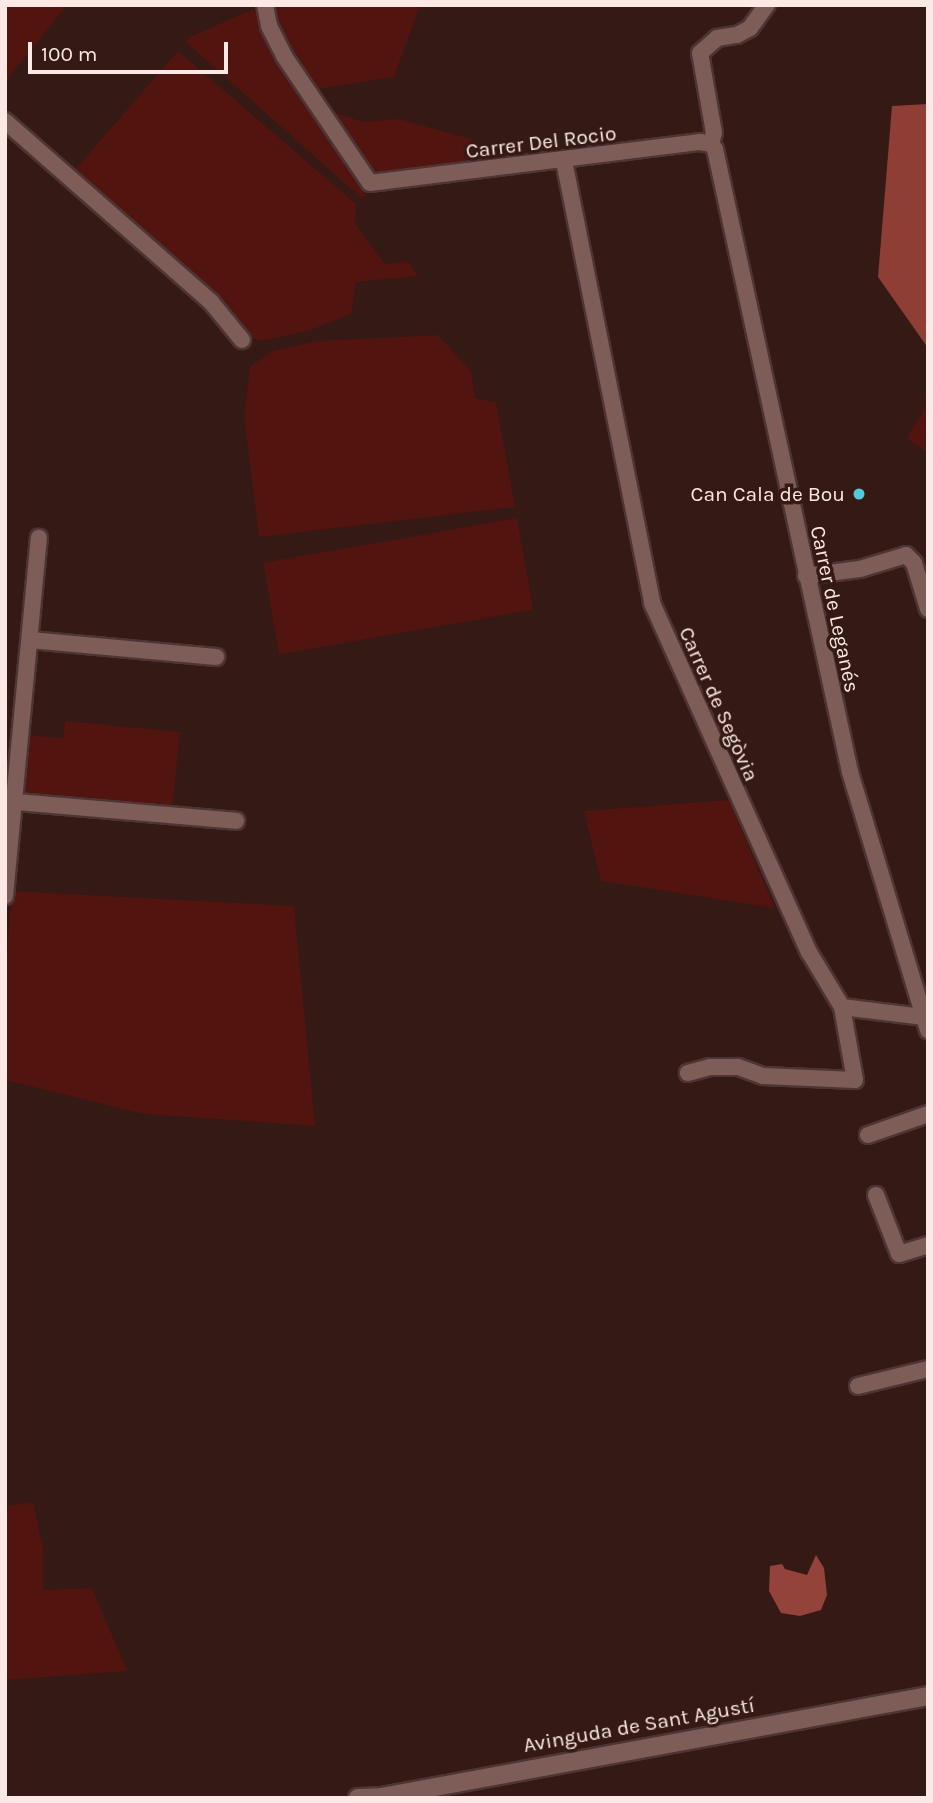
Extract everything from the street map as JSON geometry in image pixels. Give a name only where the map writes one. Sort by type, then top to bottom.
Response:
[{"type":"street","name":"Carrer Del Rocio","points":[[265,5],[269,26],[284,56],[370,183],[700,142],[713,146]]},
{"type":"street","name":"Carrer de Leganés","points":[[767,5],[750,28],[737,35],[717,38],[699,53],[714,133],[713,146],[850,772],[926,1023]]},
{"type":"street","points":[[5,121],[211,302],[242,340]]},
{"type":"street","name":"Carrer de Segòvia","points":[[564,161],[652,603],[809,952],[842,1007],[855,1080],[763,1076],[738,1067],[710,1067],[688,1073]]},
{"type":"street","points":[[5,896],[39,538]]},
{"type":"street","points":[[806,576],[859,569],[906,555],[914,563],[928,609]]},
{"type":"street","points":[[30,640],[216,657]]},
{"type":"street","points":[[16,802],[236,821]]},
{"type":"street","points":[[842,1007],[926,1023]]},
{"type":"street","points":[[868,1135],[928,1114]]},
{"type":"street","points":[[876,1195],[899,1254],[928,1245]]},
{"type":"street","points":[[858,1386],[928,1369]]},
{"type":"street","name":"Avinguda de Sant Agustí","points":[[358,1798],[381,1797],[928,1696]]},
{"type":"shaded area","points":[[5,5],[67,5],[5,82]]},
{"type":"shaded area","points":[[251,5],[259,18],[269,44],[358,180],[365,196],[361,198],[186,42],[190,37],[253,9]]},
{"type":"shaded area","points":[[270,5],[420,5],[394,77],[317,89],[335,113],[364,122],[399,119],[475,140],[480,166],[373,178],[293,64],[275,27]]},
{"type":"shaded area","points":[[178,51],[356,204],[355,224],[385,264],[408,261],[418,276],[356,282],[351,314],[311,330],[262,341],[245,336],[72,173]]},
{"type":"shaded area","points":[[928,104],[928,348],[878,277],[892,106]]},
{"type":"shaded area","points":[[438,335],[471,371],[475,398],[496,402],[515,507],[259,537],[244,417],[250,366],[273,351],[317,341]]},
{"type":"shaded area","points":[[924,394],[928,397],[928,453],[907,438],[926,407]]},
{"type":"shaded area","points":[[517,518],[533,610],[279,654],[263,563]]},
{"type":"shaded area","points":[[65,721],[180,732],[172,811],[21,797],[27,735],[63,738]]},
{"type":"shaded area","points":[[729,800],[775,908],[601,881],[584,811]]},
{"type":"shaded area","points":[[12,891],[294,906],[315,1126],[144,1114],[5,1080],[5,972]]},
{"type":"shaded area","points":[[33,1502],[43,1549],[43,1590],[92,1588],[127,1671],[5,1680],[5,1506]]},
{"type":"shaded area","points":[[816,1555],[824,1568],[827,1595],[821,1610],[800,1616],[781,1613],[769,1591],[770,1566],[782,1564],[785,1569],[807,1575]]},
{"type":"place","name":"Can Cala de Bou","points":[[859,494]]}]
